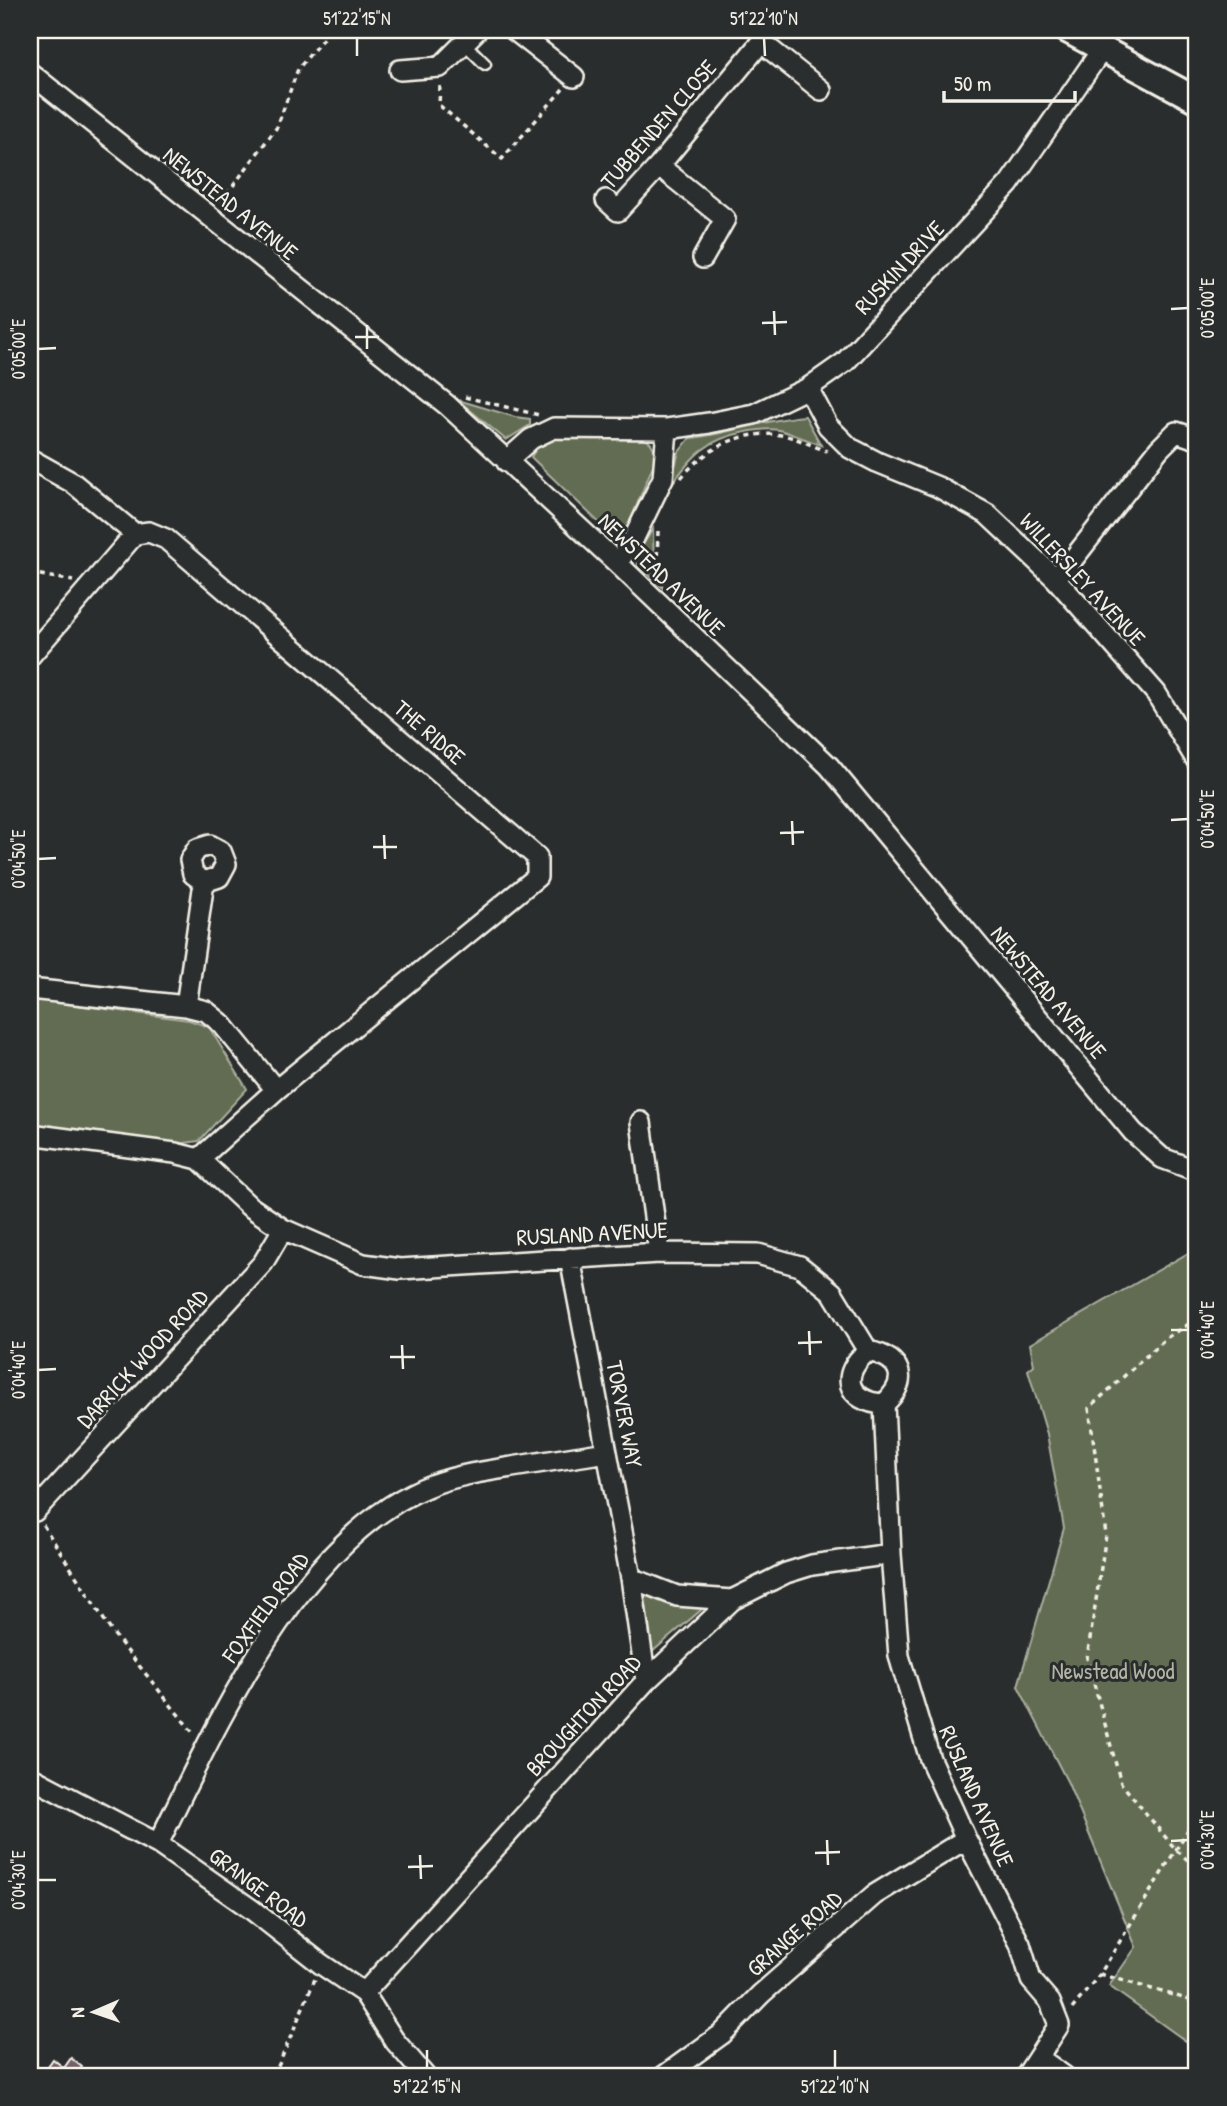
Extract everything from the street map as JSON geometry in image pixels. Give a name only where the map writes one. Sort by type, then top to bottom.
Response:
[{"type":"street","points":[[514,30],[574,77]]},
{"type":"street","points":[[1067,30],[1197,100]]},
{"type":"street","points":[[400,70],[433,68],[471,36]]},
{"type":"street","points":[[766,36],[821,90]]},
{"type":"street","name":"TUBBENDEN CLOSE","points":[[606,201],[618,211],[659,166],[766,36]]},
{"type":"street","name":"RUSKIN DRIVE","points":[[554,428],[667,429],[754,414],[808,388],[845,362],[1009,184],[1103,48]]},
{"type":"street","name":"NEWSTEAD AVENUE","points":[[30,73],[447,405],[618,564],[829,766],[1133,1132],[1162,1158],[1197,1171]]},
{"type":"street","points":[[659,166],[725,219],[704,258]]},
{"type":"street","name":"WILLERSLEY AVENUE","points":[[808,388],[828,426],[850,448],[877,463],[938,487],[987,514],[1055,578],[1156,693],[1197,761]]},
{"type":"street","points":[[506,461],[531,439],[554,428]]},
{"type":"street","points":[[618,564],[663,478],[667,429]]},
{"type":"street","points":[[1055,578],[1070,563],[1158,449],[1176,432],[1197,439]]},
{"type":"street","points":[[30,459],[73,483],[135,534],[30,656]]},
{"type":"street","name":"THE RIDGE","points":[[135,534],[149,532],[166,539],[537,858],[537,877],[276,1090]]},
{"type":"street","points":[[186,1006],[204,883]]},
{"type":"street","points":[[30,989],[186,1006],[206,1011],[222,1024],[276,1090],[199,1159],[175,1153],[30,1134]]},
{"type":"street","points":[[641,1122],[659,1253]]},
{"type":"street","name":"RUSLAND AVENUE","points":[[199,1159],[249,1206],[283,1229],[363,1264],[400,1269],[659,1253],[758,1254],[800,1266],[832,1292],[868,1351],[882,1354],[894,1362],[900,1376],[896,1393],[884,1404],[891,1554],[899,1656],[930,1759],[966,1839],[1020,1944],[1031,1980],[1050,2002],[1059,2025]]},
{"type":"street","name":"DARRICK WOOD ROAD","points":[[32,1511],[263,1263],[283,1229]]},
{"type":"street","name":"TORVER WAY","points":[[570,1258],[632,1578],[646,1681]]},
{"type":"street","points":[[868,1351],[856,1361],[849,1377],[853,1393],[868,1403],[884,1404]]},
{"type":"street","name":"FOXFIELD ROAD","points":[[158,1843],[205,1747],[262,1646],[315,1574],[373,1516],[434,1484],[470,1474],[607,1452]]},
{"type":"street","name":"BROUGHTON ROAD","points":[[364,1993],[646,1681],[732,1600],[786,1573],[813,1565],[891,1554]]},
{"type":"street","points":[[632,1578],[677,1596],[732,1600]]},
{"type":"street","name":"GRANGE ROAD","points":[[30,1777],[158,1843],[364,1993],[394,2040],[425,2076]]},
{"type":"street","name":"GRANGE ROAD","points":[[664,2076],[722,2034],[761,1994],[874,1895],[966,1839]]},
{"type":"street","points":[[1026,2076],[1059,2025]]},
{"type":"street","points":[[1039,2058],[1064,2076]]},
{"type":"lane","points":[[471,36],[485,64]]},
{"type":"path","points":[[209,217],[277,127],[298,69],[330,30]]},
{"type":"path","points":[[433,68],[439,105],[502,159],[574,77]]},
{"type":"path","points":[[463,396],[537,413],[554,428]]},
{"type":"path","points":[[678,481],[695,462],[719,444],[749,435],[782,435],[828,451],[850,448]]},
{"type":"path","points":[[651,505],[658,527],[657,564],[666,586]]},
{"type":"path","points":[[30,573],[75,582],[86,590]]},
{"type":"path","points":[[1197,1319],[1166,1338],[1089,1408],[1106,1535],[1087,1658],[1121,1783],[1176,1850],[1197,1868]]},
{"type":"path","points":[[32,1511],[112,1632],[205,1747]]},
{"type":"path","points":[[1059,2025],[1100,1974],[1197,1815]]},
{"type":"path","points":[[274,2076],[321,1964]]},
{"type":"path","points":[[1100,1974],[1197,2002]]},
{"type":"green space","points":[[458,400],[530,419],[530,425],[506,440]]},
{"type":"green space","points":[[805,416],[821,445],[775,429],[732,435],[701,451],[669,488],[679,452],[690,438]]},
{"type":"green space","points":[[634,435],[650,442],[656,458],[625,534],[616,539],[531,457],[538,446],[550,438]]},
{"type":"green space","points":[[653,529],[654,569],[664,589],[638,565],[637,554]]},
{"type":"green space","points":[[30,999],[189,1020],[209,1027],[247,1089],[199,1141],[177,1144],[30,1125]]},
{"type":"green space","name":"Newstead Wood","points":[[1197,1248],[1197,2049],[1109,1986],[1136,1947],[1068,1783],[1018,1686],[1064,1528],[1047,1434],[1028,1370],[1034,1365],[1030,1344]]},
{"type":"green space","points":[[642,1592],[708,1604],[652,1652]]},
{"type":"building","points":[[71,2058],[82,2067],[76,2076],[41,2076],[53,2059],[64,2068]]}]
